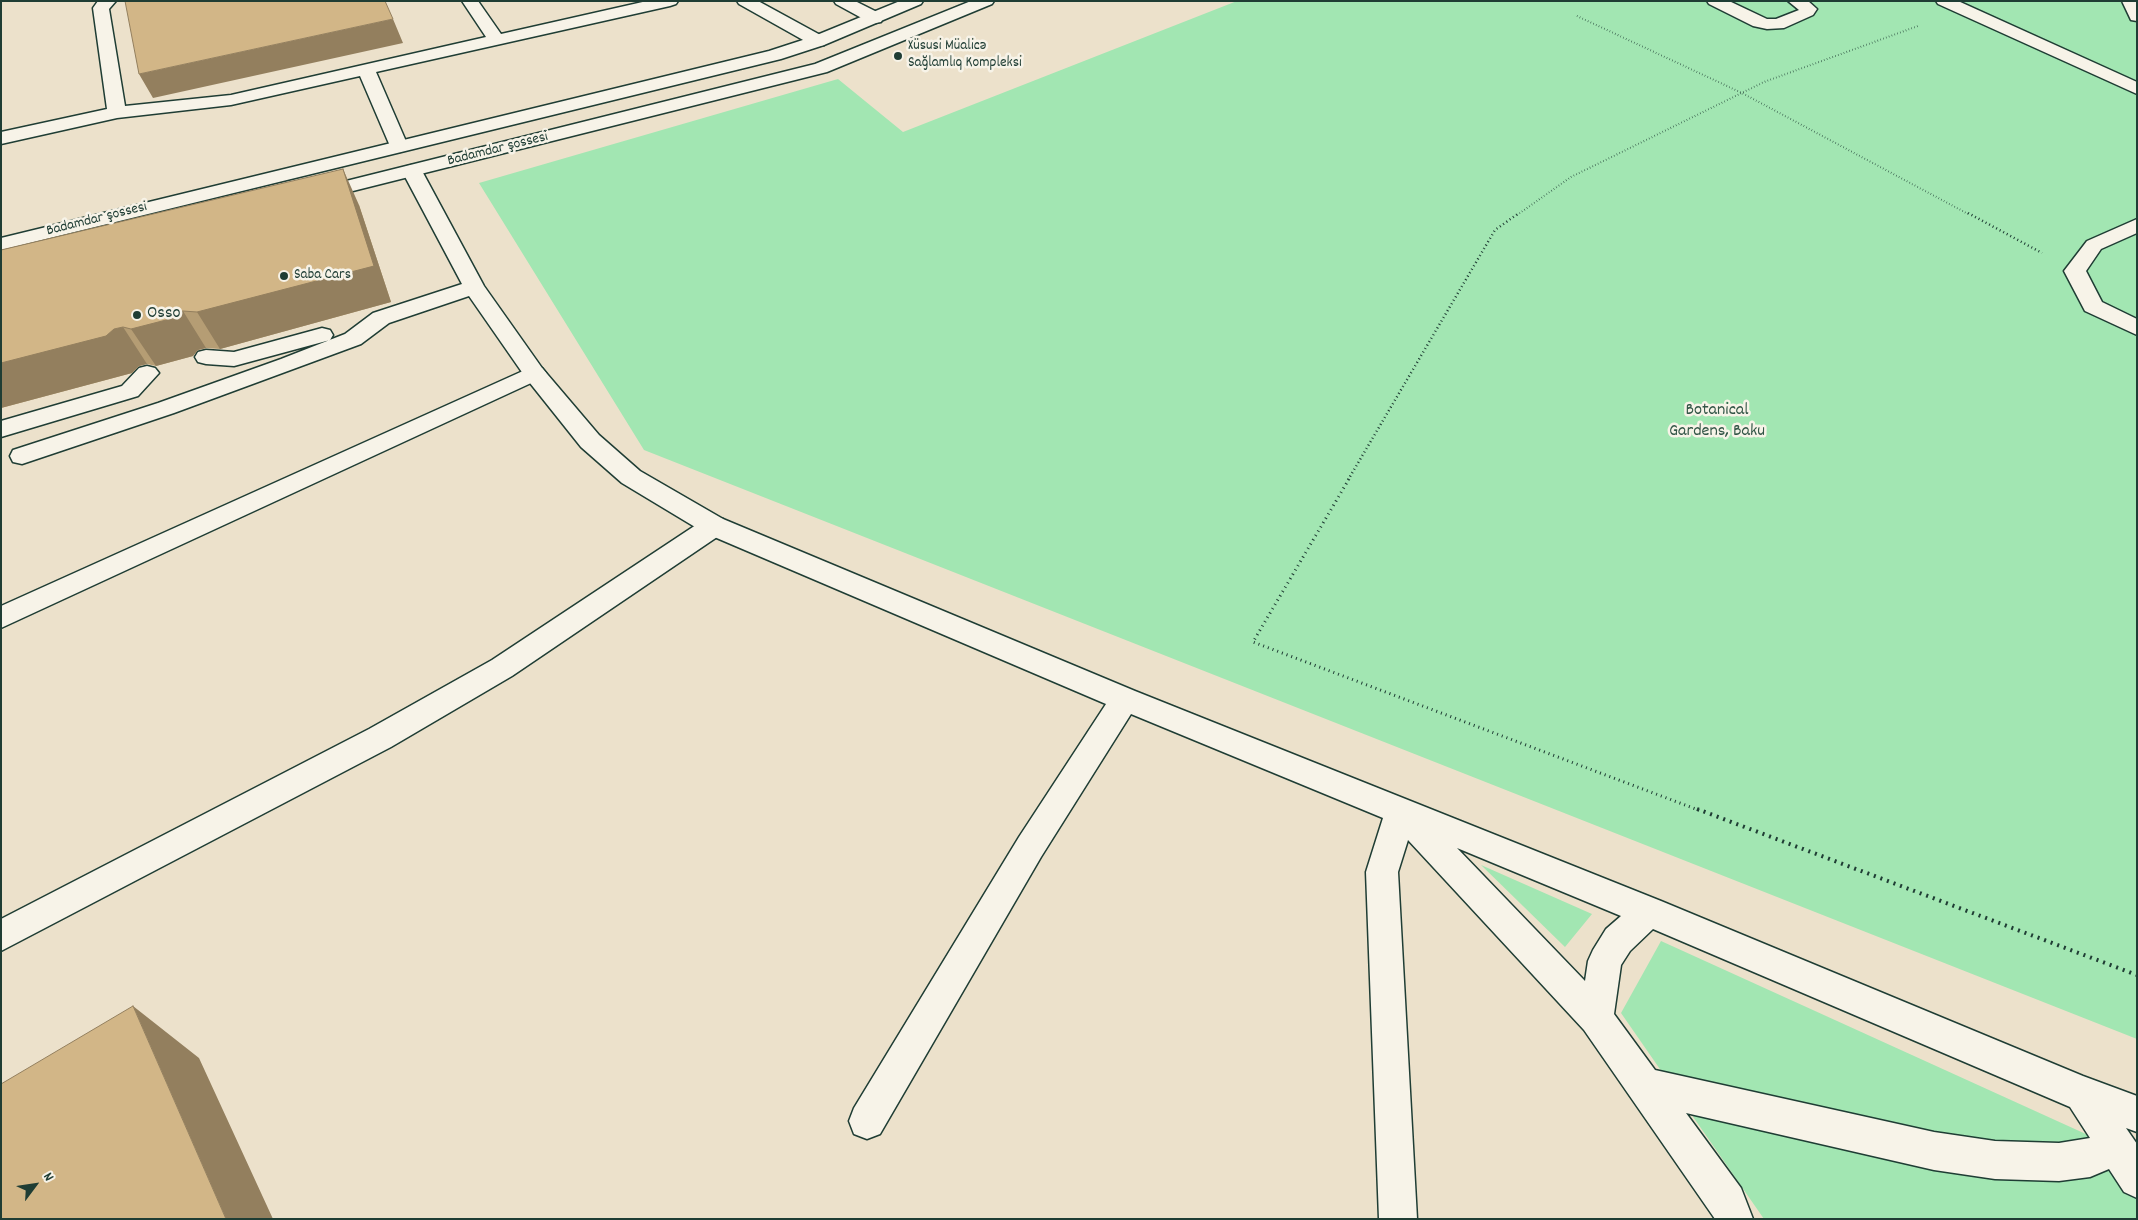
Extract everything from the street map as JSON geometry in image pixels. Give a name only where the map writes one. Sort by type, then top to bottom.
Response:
[{"type":"main road","points":[[108,1],[102,8],[117,112]]},
{"type":"main road","points":[[470,1],[497,41]]},
{"type":"main road","points":[[1,138],[117,112],[231,100],[367,71],[670,1]]},
{"type":"main road","points":[[745,1],[848,58]]},
{"type":"main road","points":[[842,1],[875,18]]},
{"type":"main road","name":"Badamdar şossesi","points":[[297,200],[405,159],[775,55],[818,41],[915,1]]},
{"type":"main road","name":"Badamdar şossesi","points":[[5,242],[405,159],[799,74],[848,58],[986,1]]},
{"type":"main road","points":[[1715,1],[1767,24],[1778,24],[1807,12],[1809,9],[1796,1]]},
{"type":"main road","points":[[1944,1],[2137,89]]},
{"type":"main road","points":[[2130,1],[2137,16]]},
{"type":"main road","points":[[367,71],[405,159],[474,287],[534,373],[590,441],[631,477],[714,526],[1125,700],[1649,912],[2083,1094],[2137,1114]]},
{"type":"main road","points":[[2137,225],[2094,245],[2076,271],[2093,306],[2137,328]]},
{"type":"main road","points":[[206,357],[234,359],[381,318],[474,287]]},
{"type":"main road","points":[[22,456],[166,408],[289,364],[353,339],[381,318]]},
{"type":"main road","points":[[1,429],[130,391],[147,373]]},
{"type":"main road","points":[[1,618],[534,373]]},
{"type":"main road","points":[[1,936],[380,738],[445,701],[502,668],[714,526]]},
{"type":"main road","points":[[866,1121],[1030,846],[1125,700]]},
{"type":"main road","points":[[1401,811],[1596,1018],[1727,1202],[1734,1219]]},
{"type":"main road","points":[[1398,1219],[1382,872],[1401,811]]},
{"type":"main road","points":[[1596,1018],[1605,961],[1618,940],[1649,912]]},
{"type":"main road","points":[[1645,1086],[1934,1151],[1995,1160],[2059,1162],[2090,1158],[2116,1146]]},
{"type":"main road","points":[[2083,1094],[2137,1179]]},
{"type":"path","points":[[1577,16],[1742,93],[2076,271]]},
{"type":"path","points":[[1925,23],[1764,82],[1571,177],[1495,230],[1253,642],[2137,975]]},
{"type":"green space","name":"Botanical Gardens, Baku","points":[[1237,1],[2137,1],[2137,1039],[644,450],[479,183],[838,79],[903,132]]},
{"type":"green space","points":[[1481,865],[1592,914],[1565,947]]},
{"type":"green space","points":[[1661,941],[2121,1150],[2137,1186],[2137,1219],[1764,1219],[1621,1013]]},
{"type":"building","points":[[125,1],[385,1],[393,19],[139,74]]},
{"type":"building","points":[[343,169],[374,266],[197,312],[183,311],[174,313],[170,319],[131,329],[123,327],[114,329],[106,336],[1,363],[1,250]]},
{"type":"building","points":[[133,1006],[226,1219],[1,1219],[1,1084]]},
{"type":"place","name":"Xüsusi Müalicə Sağlamlıq Kompleksi","points":[[898,56]]},
{"type":"place","name":"Saba Cars","points":[[284,276]]},
{"type":"place","name":"Osso","points":[[137,315]]}]
